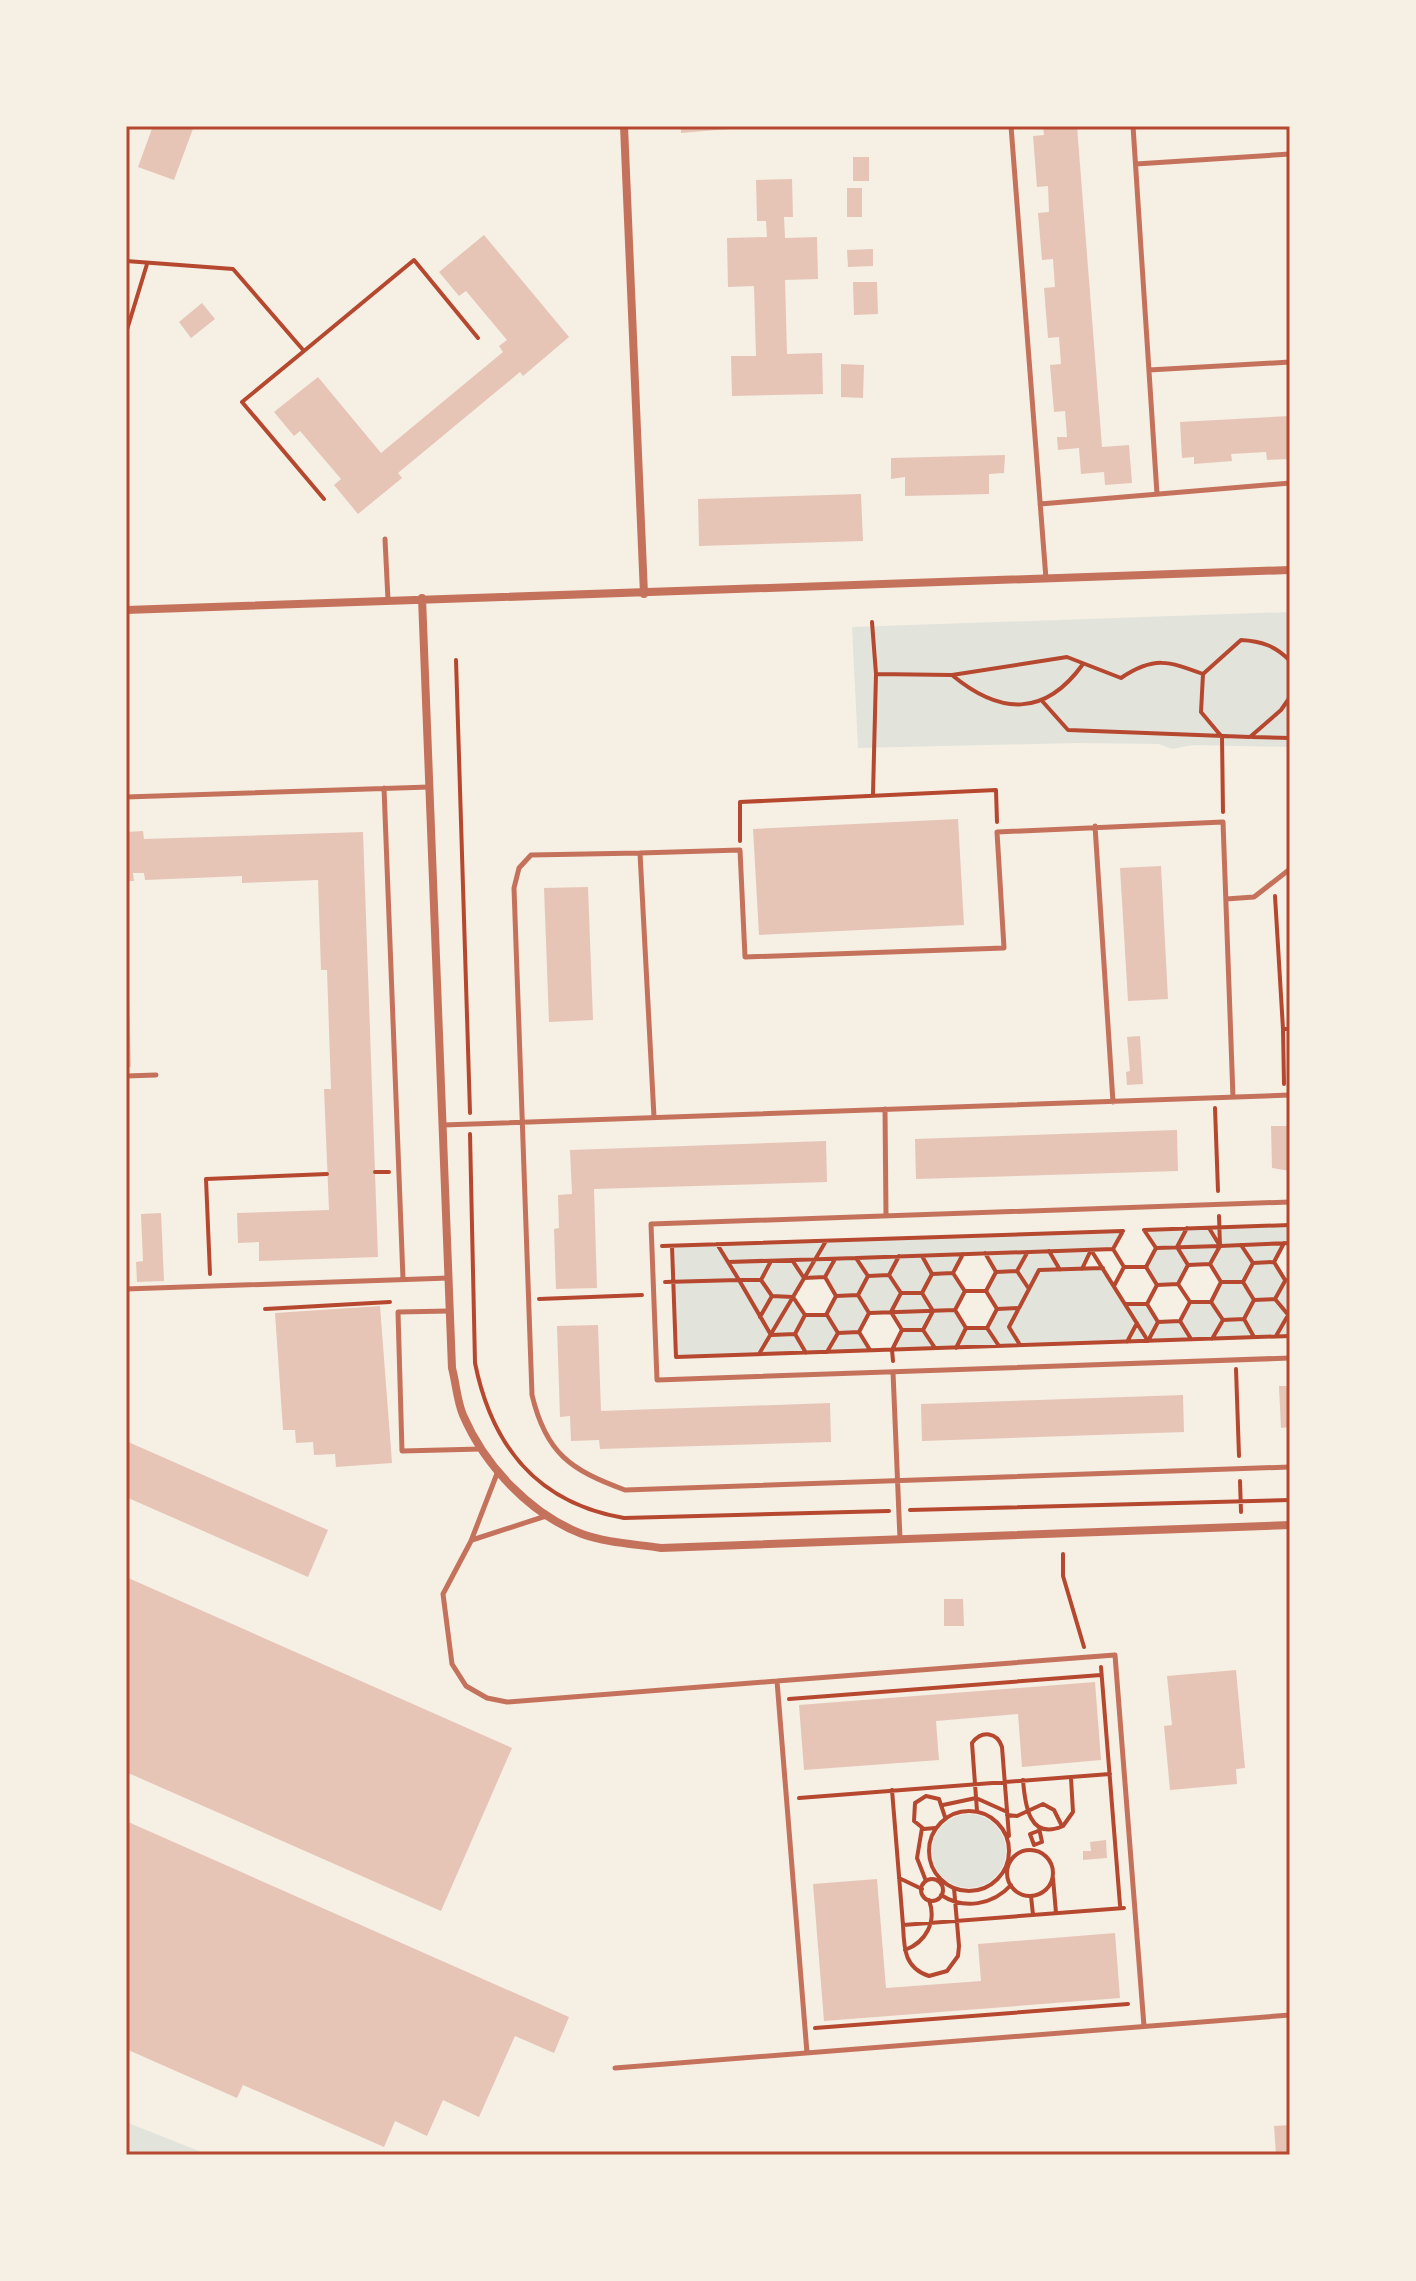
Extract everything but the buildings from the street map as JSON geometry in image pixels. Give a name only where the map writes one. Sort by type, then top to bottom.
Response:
[{"type":"street","points":[[624,126],[644,594]]},
{"type":"street","points":[[126,610],[1290,570]]},
{"type":"street","points":[[422,598],[452,1368],[462,1413],[481,1449],[508,1484],[548,1515],[581,1533],[661,1548],[1290,1525]]},
{"type":"lane","points":[[1011,126],[1046,580]]},
{"type":"lane","points":[[1133,126],[1157,494]]},
{"type":"lane","points":[[1136,164],[1290,154]]},
{"type":"lane","points":[[1149,370],[1290,362]]},
{"type":"lane","points":[[1040,504],[1290,483]]},
{"type":"lane","points":[[385,539],[388,600]]},
{"type":"lane","points":[[126,797],[430,787]]},
{"type":"lane","points":[[384,788],[403,1279]]},
{"type":"lane","points":[[1233,1097],[1223,822],[997,832],[1004,948],[745,957],[740,850],[531,855],[519,868],[514,888],[532,1395],[539,1424],[556,1452],[583,1474],[625,1490],[1290,1467]]},
{"type":"lane","points":[[1095,826],[1113,1102]]},
{"type":"lane","points":[[640,853],[654,1117]]},
{"type":"lane","points":[[1226,899],[1254,897],[1290,869]]},
{"type":"lane","points":[[126,1076],[156,1075]]},
{"type":"lane","points":[[443,1125],[1287,1096]]},
{"type":"lane","points":[[885,1109],[886,1216]]},
{"type":"lane","points":[[1290,1202],[651,1224],[657,1380],[1290,1358]]},
{"type":"lane","points":[[126,1289],[449,1278]]},
{"type":"lane","points":[[450,1311],[398,1312],[402,1451],[481,1449]]},
{"type":"lane","points":[[893,1372],[900,1539]]},
{"type":"lane","points":[[498,1471],[471,1541],[443,1594],[452,1664],[466,1686],[487,1698],[507,1702],[1115,1655],[1144,2026]]},
{"type":"lane","points":[[471,1541],[548,1515]]},
{"type":"lane","points":[[777,1681],[807,2053]]},
{"type":"lane","points":[[615,2068],[1290,2015]]},
{"type":"path","points":[[324,499],[242,402],[414,260],[478,338]]},
{"type":"path","points":[[126,261],[233,269],[304,351]]},
{"type":"path","points":[[126,333],[147,264]]},
{"type":"path","points":[[872,622],[876,674],[873,794]]},
{"type":"path","points":[[1223,822],[1222,737],[1201,712],[1203,674],[1241,640],[1260,641],[1281,651],[1290,661]]},
{"type":"path","points":[[876,674],[952,675],[1067,657],[1121,678],[1139,666],[1167,661],[1203,674]]},
{"type":"path","points":[[456,660],[475,1363],[482,1399],[494,1428],[540,1483],[566,1502],[595,1513],[624,1518],[1290,1500]]},
{"type":"path","points":[[952,675],[975,694],[1004,705],[1043,702],[1068,684],[1083,664]]},
{"type":"path","points":[[1250,737],[1281,710],[1290,697]]},
{"type":"path","points":[[1043,702],[1068,730],[1290,738]]},
{"type":"path","points":[[740,850],[740,802],[996,790],[997,832]]},
{"type":"path","points":[[1274,882],[1287,1096]]},
{"type":"path","points":[[1283,1029],[1290,1029]]},
{"type":"path","points":[[1210,1264],[1220,1246],[1215,1098]]},
{"type":"path","points":[[210,1286],[206,1179],[327,1174]]},
{"type":"path","points":[[1156,1248],[1144,1230],[1290,1225]]},
{"type":"path","points":[[1177,1247],[1187,1228]]},
{"type":"path","points":[[1209,1228],[1220,1246]]},
{"type":"path","points":[[1113,1249],[1123,1231],[672,1246],[676,1357],[1290,1336]]},
{"type":"path","points":[[759,1354],[826,1241]]},
{"type":"path","points":[[1156,1248],[1287,1243]]},
{"type":"path","points":[[1274,1262],[1287,1243]]},
{"type":"path","points":[[717,1244],[771,1335]]},
{"type":"path","points":[[1241,1245],[1253,1263]]},
{"type":"path","points":[[1177,1247],[1188,1265]]},
{"type":"path","points":[[1146,1267],[1156,1248]]},
{"type":"path","points":[[728,1262],[1113,1249]]},
{"type":"path","points":[[1113,1249],[1124,1267]]},
{"type":"path","points":[[1091,1250],[1148,1341]]},
{"type":"path","points":[[1082,1269],[1091,1250]]},
{"type":"path","points":[[1049,1251],[1060,1270]]},
{"type":"path","points":[[1017,1271],[1027,1252]]},
{"type":"path","points":[[985,1253],[996,1272]]},
{"type":"path","points":[[953,1273],[963,1254]]},
{"type":"path","points":[[889,1275],[899,1256]]},
{"type":"path","points":[[922,1256],[932,1274]]},
{"type":"path","points":[[856,1258],[868,1276]]},
{"type":"path","points":[[825,1277],[835,1259]]},
{"type":"path","points":[[792,1260],[804,1278]]},
{"type":"path","points":[[761,1280],[771,1261]]},
{"type":"path","points":[[1253,1263],[1274,1262]]},
{"type":"path","points":[[1274,1262],[1288,1280],[1275,1299]]},
{"type":"path","points":[[1243,1282],[1253,1263]]},
{"type":"path","points":[[1188,1265],[1210,1264]]},
{"type":"path","points":[[1210,1264],[1221,1282]]},
{"type":"path","points":[[1178,1284],[1188,1265]]},
{"type":"path","points":[[1124,1267],[1146,1267]]},
{"type":"path","points":[[1114,1286],[1124,1267]]},
{"type":"path","points":[[1146,1267],[1157,1285]]},
{"type":"path","points":[[1020,1345],[1009,1327],[1039,1270],[1103,1268]]},
{"type":"path","points":[[996,1272],[1017,1271]]},
{"type":"path","points":[[1017,1271],[1029,1289]]},
{"type":"path","points":[[986,1291],[996,1272]]},
{"type":"path","points":[[932,1274],[953,1273]]},
{"type":"path","points":[[953,1273],[965,1291]]},
{"type":"path","points":[[922,1293],[932,1274]]},
{"type":"path","points":[[868,1276],[889,1275]]},
{"type":"path","points":[[889,1275],[901,1293]]},
{"type":"path","points":[[858,1295],[868,1276]]},
{"type":"path","points":[[804,1278],[825,1277]]},
{"type":"path","points":[[825,1277],[836,1296]]},
{"type":"path","points":[[673,1282],[761,1280]]},
{"type":"path","points":[[761,1280],[772,1296]]},
{"type":"path","points":[[1221,1282],[1243,1282]]},
{"type":"path","points":[[1211,1302],[1221,1282]]},
{"type":"path","points":[[1243,1282],[1254,1300]]},
{"type":"path","points":[[1157,1285],[1178,1284]]},
{"type":"path","points":[[1178,1284],[1190,1302]]},
{"type":"path","points":[[1147,1304],[1157,1285]]},
{"type":"path","points":[[965,1291],[986,1291]]},
{"type":"path","points":[[955,1310],[965,1291]]},
{"type":"path","points":[[986,1291],[997,1309]]},
{"type":"path","points":[[901,1293],[922,1293]]},
{"type":"path","points":[[891,1312],[901,1293]]},
{"type":"path","points":[[922,1293],[933,1311]]},
{"type":"path","points":[[529,1299],[654,1295]]},
{"type":"path","points":[[836,1296],[858,1295]]},
{"type":"path","points":[[858,1295],[869,1313]]},
{"type":"path","points":[[772,1296],[793,1297]]},
{"type":"path","points":[[760,1317],[772,1296]]},
{"type":"path","points":[[826,1315],[836,1296]]},
{"type":"path","points":[[793,1297],[805,1315]]},
{"type":"path","points":[[1254,1300],[1275,1299]]},
{"type":"path","points":[[1275,1299],[1288,1317],[1276,1337]]},
{"type":"path","points":[[1244,1319],[1254,1300]]},
{"type":"path","points":[[265,1309],[399,1302]]},
{"type":"path","points":[[1190,1302],[1211,1302]]},
{"type":"path","points":[[1180,1321],[1190,1302]]},
{"type":"path","points":[[1211,1302],[1223,1320]]},
{"type":"path","points":[[1126,1304],[1147,1304]]},
{"type":"path","points":[[1147,1304],[1158,1322]]},
{"type":"path","points":[[997,1309],[1019,1308]]},
{"type":"path","points":[[987,1328],[997,1309]]},
{"type":"path","points":[[869,1313],[955,1310]]},
{"type":"path","points":[[955,1310],[966,1328]]},
{"type":"path","points":[[923,1330],[933,1311]]},
{"type":"path","points":[[891,1312],[902,1330]]},
{"type":"path","points":[[859,1332],[869,1313]]},
{"type":"path","points":[[805,1315],[826,1315]]},
{"type":"path","points":[[795,1334],[805,1315]]},
{"type":"path","points":[[826,1315],[838,1333]]},
{"type":"path","points":[[1223,1320],[1244,1319]]},
{"type":"path","points":[[1244,1319],[1254,1337]]},
{"type":"path","points":[[1212,1339],[1223,1320]]},
{"type":"path","points":[[1158,1322],[1180,1321]]},
{"type":"path","points":[[1180,1321],[1191,1339]]},
{"type":"path","points":[[1148,1341],[1158,1322]]},
{"type":"path","points":[[1127,1342],[1137,1323]]},
{"type":"path","points":[[966,1328],[987,1328]]},
{"type":"path","points":[[956,1348],[966,1328]]},
{"type":"path","points":[[987,1328],[999,1346]]},
{"type":"path","points":[[902,1330],[923,1330]]},
{"type":"path","points":[[892,1350],[902,1330]]},
{"type":"path","points":[[923,1330],[935,1348]]},
{"type":"path","points":[[838,1333],[859,1332]]},
{"type":"path","points":[[859,1332],[870,1350]]},
{"type":"path","points":[[827,1352],[838,1333]]},
{"type":"path","points":[[771,1335],[795,1334]]},
{"type":"path","points":[[795,1334],[806,1353]]},
{"type":"path","points":[[1235,1338],[1242,1527]]},
{"type":"path","points":[[1063,1554],[1063,1576],[1083,1636],[1085,1657]]},
{"type":"path","points":[[1100,1656],[1121,1924]]},
{"type":"path","points":[[779,1700],[1101,1675]]},
{"type":"path","points":[[977,1811],[972,1743],[976,1737],[989,1733],[1000,1741],[1010,1845],[1007,1866],[1011,1885],[1020,1894],[1031,1896],[1048,1886],[1053,1871]]},
{"type":"path","points":[[787,1799],[1124,1772]]},
{"type":"path","points":[[1056,1913],[1053,1871],[1046,1857],[1033,1848],[1030,1834],[1039,1829],[1062,1826],[1073,1812],[1071,1777]]},
{"type":"path","points":[[1010,1845],[1000,1825],[988,1815],[977,1811],[958,1812],[936,1828],[929,1844],[932,1867],[938,1877],[954,1888],[980,1890],[1000,1878],[1017,1854],[1042,1842],[1039,1829],[1026,1810],[1023,1780]]},
{"type":"path","points":[[892,1790],[905,1950],[907,1960],[920,1973],[939,1975],[947,1971],[958,1956],[954,1888]]},
{"type":"path","points":[[944,1820],[943,1805],[939,1799],[926,1796],[915,1803],[912,1815],[922,1828],[917,1858],[926,1881],[922,1889],[923,1897],[929,1900],[941,1895],[955,1902],[984,1903],[1011,1885]]},
{"type":"path","points":[[943,1805],[976,1798],[1017,1816],[1038,1804],[1049,1805],[1062,1826]]},
{"type":"path","points":[[988,1815],[995,1804]]},
{"type":"path","points":[[922,1828],[936,1828]]},
{"type":"path","points":[[899,1878],[922,1889]]},
{"type":"path","points":[[926,1881],[941,1883],[941,1895]]},
{"type":"path","points":[[1031,1896],[1033,1915]]},
{"type":"path","points":[[905,1950],[925,1937],[931,1923],[929,1900]]},
{"type":"path","points":[[903,1925],[1135,1907]]},
{"type":"path","points":[[805,2029],[1128,2004],[1130,2027]]},
{"type":"shaded area","points":[[1290,612],[1290,747],[1193,745],[1172,749],[1159,744],[1076,743],[858,748],[852,627]]},
{"type":"shaded area","points":[[1290,1225],[1290,1243],[1284,1243],[1274,1262],[1285,1280],[1290,1280],[1290,1336],[892,1350],[902,1330],[890,1312],[869,1313],[859,1332],[870,1350],[676,1357],[672,1246],[1123,1231],[1113,1249],[1091,1250],[1082,1268],[1103,1268],[1125,1304],[1147,1304],[1159,1322],[1180,1321],[1190,1302],[1211,1301],[1221,1282],[1210,1264],[1189,1265],[1178,1284],[1157,1285],[1146,1267],[1156,1248],[1144,1230]],"holes":[[[985,1253],[996,1271],[986,1291],[997,1309],[987,1327],[966,1328],[955,1310],[965,1291],[953,1273],[963,1254]],[[804,1278],[825,1278],[836,1295],[826,1314],[805,1315],[793,1297]]]},
{"type":"shaded area","points":[[962,1814],[976,1814],[990,1820],[1000,1830],[1006,1851],[1000,1872],[990,1882],[976,1888],[962,1888],[948,1882],[938,1872],[932,1858],[932,1844],[938,1830],[948,1820]]},
{"type":"shaded area","points":[[126,2122],[209,2155],[126,2155]]}]
